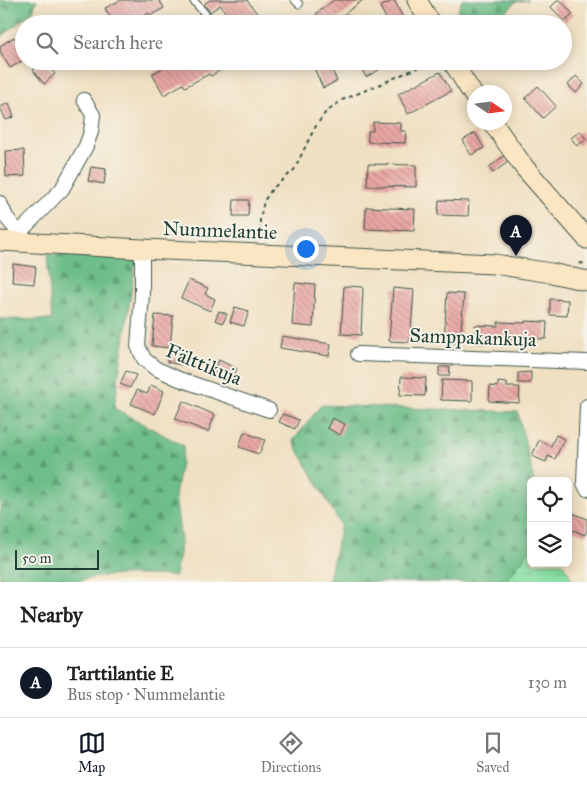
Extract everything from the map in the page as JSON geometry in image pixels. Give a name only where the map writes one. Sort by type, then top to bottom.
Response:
[{"type":"street","points":[[417,0],[426,15]]},
{"type":"street","points":[[458,70],[467,85]]},
{"type":"street","points":[[11,239],[62,188],[86,146],[91,132],[93,115],[84,100]]},
{"type":"street","points":[[498,130],[524,167],[587,239]]},
{"type":"street","points":[[0,203],[6,217],[11,239]]},
{"type":"street","name":"Nummelantie","points":[[11,239],[142,249],[494,264],[552,272],[587,281]]},
{"type":"street","name":"Fälttikuja","points":[[142,249],[142,295],[138,346],[144,359],[154,368],[179,379],[269,410]]},
{"type":"street","name":"Samppakankuja","points":[[358,354],[587,362]]},
{"type":"street","points":[[587,406],[584,483],[587,488]]},
{"type":"lane","points":[[193,0],[206,15]]},
{"type":"path","points":[[260,254],[260,219],[264,201],[272,189],[294,170],[314,129],[325,112],[342,100],[411,70]]},
{"type":"green space","points":[[0,0],[37,0],[33,11],[28,15],[15,15],[15,26],[0,38]]},
{"type":"green space","points":[[462,0],[528,0],[515,2],[504,15],[456,15]]},
{"type":"green space","points":[[47,254],[136,260],[114,408],[184,446],[175,495],[181,541],[175,576],[125,575],[98,577],[76,582],[0,582],[0,319],[52,320]]},
{"type":"green space","points":[[321,405],[518,412],[533,477],[527,477],[527,554],[504,582],[327,582],[341,525],[293,441]]},
{"type":"green space","points":[[527,554],[527,567],[565,567],[573,582],[504,582]]},
{"type":"building","points":[[121,0],[159,0],[164,8],[151,15],[149,13],[146,15],[109,15],[105,8]]},
{"type":"building","points":[[210,0],[247,0],[258,15],[226,15],[227,14],[220,5],[210,12],[204,4]]},
{"type":"building","points":[[334,0],[363,0],[343,15],[316,14]]},
{"type":"building","points":[[394,0],[402,15],[384,15],[380,7]]},
{"type":"building","points":[[560,0],[573,14],[558,15],[551,7]]},
{"type":"building","points":[[14,37],[15,65],[10,68],[0,51],[0,46]]},
{"type":"building","points":[[33,70],[52,70],[55,74],[44,84]]},
{"type":"building","points":[[159,70],[221,70],[185,87],[183,84],[164,95],[152,74]]},
{"type":"building","points":[[315,70],[332,70],[337,81],[323,88]]},
{"type":"building","points":[[362,70],[379,70],[366,77]]},
{"type":"building","points":[[440,72],[451,91],[408,114],[398,94]]},
{"type":"building","points":[[576,76],[584,84],[576,93],[568,85]]},
{"type":"building","points":[[538,86],[556,106],[543,118],[525,98]]},
{"type":"building","points":[[9,103],[14,117],[6,120],[0,107]]},
{"type":"building","points":[[373,122],[401,123],[401,131],[406,131],[405,143],[368,142],[368,131],[373,131]]},
{"type":"building","points":[[580,131],[586,139],[577,146],[571,138]]},
{"type":"building","points":[[475,133],[484,148],[471,155],[463,140]]},
{"type":"building","points":[[24,150],[25,176],[6,177],[5,151]]},
{"type":"building","points":[[504,156],[508,162],[493,173],[489,167]]},
{"type":"building","points":[[368,164],[416,165],[416,187],[367,186]]},
{"type":"building","points":[[91,167],[106,169],[104,184],[88,181]]},
{"type":"building","points":[[234,200],[249,200],[248,216],[233,216]]},
{"type":"building","points":[[439,200],[469,201],[468,216],[438,215]]},
{"type":"building","points":[[366,207],[415,209],[414,231],[365,229]]},
{"type":"building","points":[[13,264],[36,267],[34,284],[12,282]]},
{"type":"building","points":[[189,280],[208,288],[205,294],[215,299],[210,311],[181,298]]},
{"type":"building","points":[[295,283],[315,285],[313,327],[292,325]]},
{"type":"building","points":[[344,286],[363,287],[361,335],[341,334]]},
{"type":"building","points":[[393,288],[414,290],[410,342],[389,341]]},
{"type":"building","points":[[447,293],[464,294],[460,343],[444,342]]},
{"type":"building","points":[[550,299],[568,300],[567,316],[550,315]]},
{"type":"building","points":[[235,307],[249,311],[244,326],[230,322]]},
{"type":"building","points":[[219,311],[227,314],[223,323],[215,320]]},
{"type":"building","points":[[155,315],[173,316],[170,348],[152,346]]},
{"type":"building","points":[[525,321],[547,322],[546,339],[497,338],[497,344],[474,343],[475,325],[498,326],[498,322],[525,323]]},
{"type":"building","points":[[282,336],[331,344],[329,356],[280,348]]},
{"type":"building","points":[[169,351],[184,353],[182,365],[167,362]]},
{"type":"building","points":[[219,360],[237,369],[231,381],[213,373]]},
{"type":"building","points":[[439,367],[450,367],[449,376],[439,376]]},
{"type":"building","points":[[126,371],[136,375],[130,388],[120,384]]},
{"type":"building","points":[[531,372],[531,383],[518,383],[518,373]]},
{"type":"building","points":[[401,377],[426,378],[425,396],[400,395]]},
{"type":"building","points":[[442,380],[472,381],[472,401],[441,400]]},
{"type":"building","points":[[498,382],[507,383],[507,387],[520,387],[519,403],[489,401],[490,386],[498,387]]},
{"type":"building","points":[[151,385],[164,391],[155,414],[131,404],[137,390],[147,394]]},
{"type":"building","points":[[183,401],[215,415],[208,432],[175,419]]},
{"type":"building","points":[[283,414],[299,420],[295,429],[279,422]]},
{"type":"building","points":[[332,418],[345,424],[340,435],[327,428]]},
{"type":"building","points":[[244,432],[265,440],[259,454],[239,447]]},
{"type":"building","points":[[556,435],[564,439],[555,459],[548,456],[546,462],[532,456],[539,440],[551,446]]},
{"type":"building","points":[[572,513],[587,519],[585,535],[572,530]]},
{"type":"place","name":"Tarttilantie E","points":[[516,256]]}]
